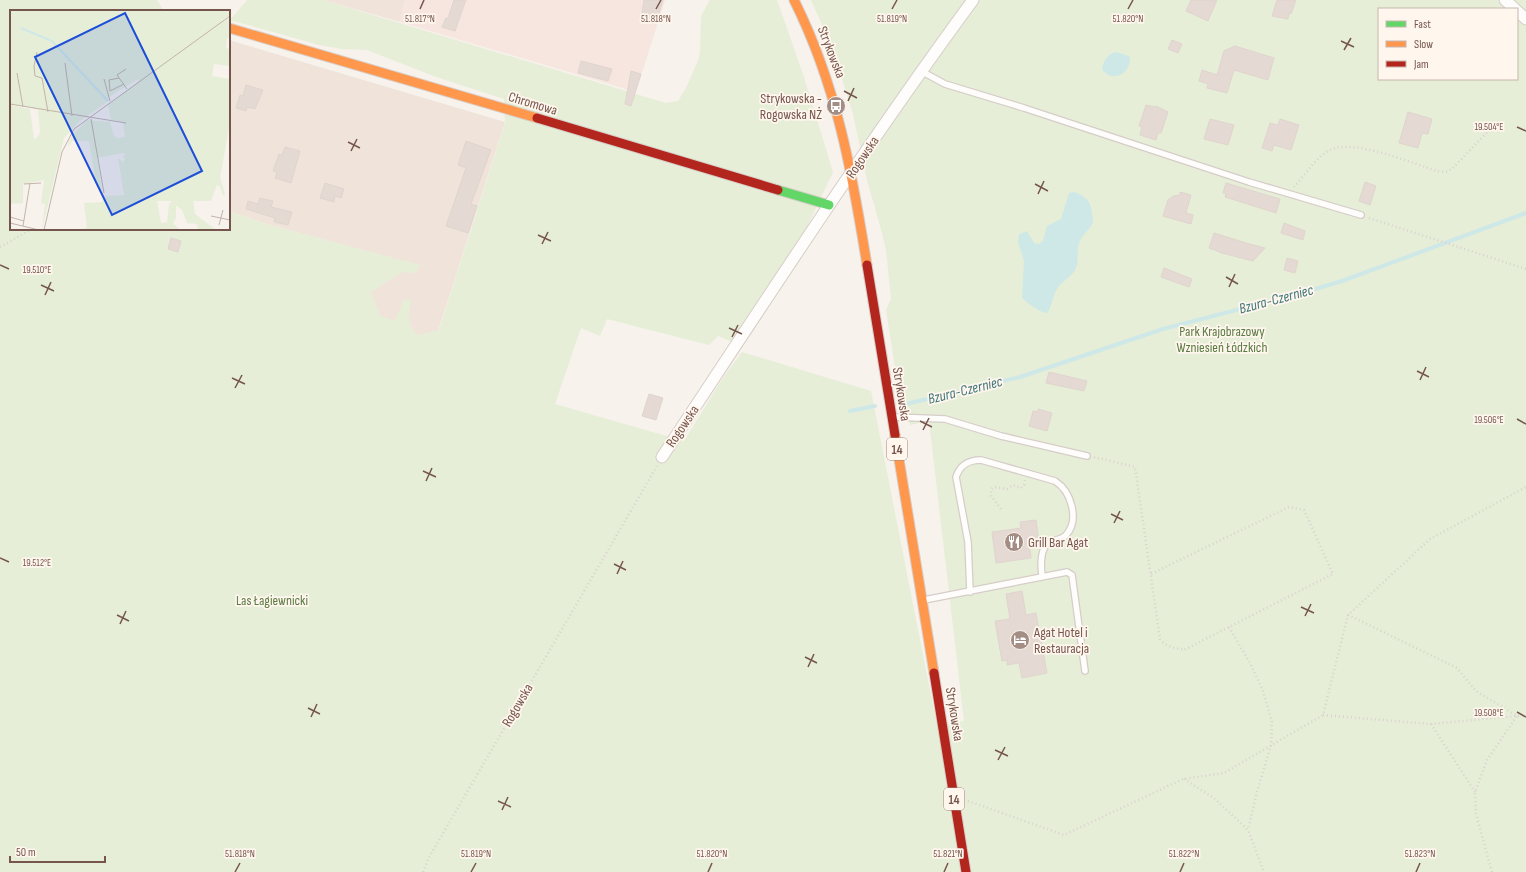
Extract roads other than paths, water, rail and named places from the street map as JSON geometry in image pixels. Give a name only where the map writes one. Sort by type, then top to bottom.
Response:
[{"type":"main road","name":"Strykowska","points":[[794,0],[812,36],[828,81],[852,172],[966,872]]},
{"type":"main road","name":"Chromowa","points":[[230,28],[385,72],[829,205]]},
{"type":"street","name":"Rogowska","points":[[662,457],[829,205],[921,71],[973,0]]},
{"type":"street","points":[[1505,0],[1514,8]]},
{"type":"street","points":[[1518,12],[1526,19]]},
{"type":"lane","points":[[921,71],[945,84],[1361,216]]},
{"type":"lane","points":[[891,417],[945,419],[1001,436],[1087,456]]},
{"type":"lane","points":[[970,592],[968,542],[956,478],[958,470],[964,464],[972,460],[982,460],[1026,472],[1060,484],[1068,497],[1073,514],[1071,528],[1061,539],[1052,540],[1044,548],[1041,558],[1042,576]]},
{"type":"lane","points":[[922,600],[970,592],[1066,572],[1072,575],[1085,672]]},
{"type":"water","points":[[1116,52],[1129,56],[1129,64],[1123,74],[1118,76],[1110,76],[1103,71],[1102,68],[1107,58]]},
{"type":"water","points":[[1074,192],[1080,194],[1090,203],[1093,223],[1079,243],[1075,270],[1057,289],[1049,310],[1047,313],[1044,313],[1026,302],[1022,297],[1024,261],[1018,242],[1019,234],[1027,231],[1034,243],[1039,244],[1043,241],[1047,226],[1061,219],[1069,193]]},
{"type":"waterway","name":"Bzura-Czerniec","points":[[906,404],[1020,377],[1163,329],[1342,281],[1526,213]]},
{"type":"waterway","name":"Bzura-Czerniec","points":[[850,411],[875,406]]},
{"type":"place","name":"Strykowska - Rogowska NŻ","points":[[836,106]]},
{"type":"place","name":"Grill Bar Agat","points":[[1014,542]]},
{"type":"place","name":"Agat Hotel i Restauracja","points":[[1020,640]]},
{"type":"park label","name":"Park Krajobrazowy Wzniesień Łódzkich","points":[[1222,340]]},
{"type":"park label","name":"Las Łagiewnicki","points":[[272,600]]}]
